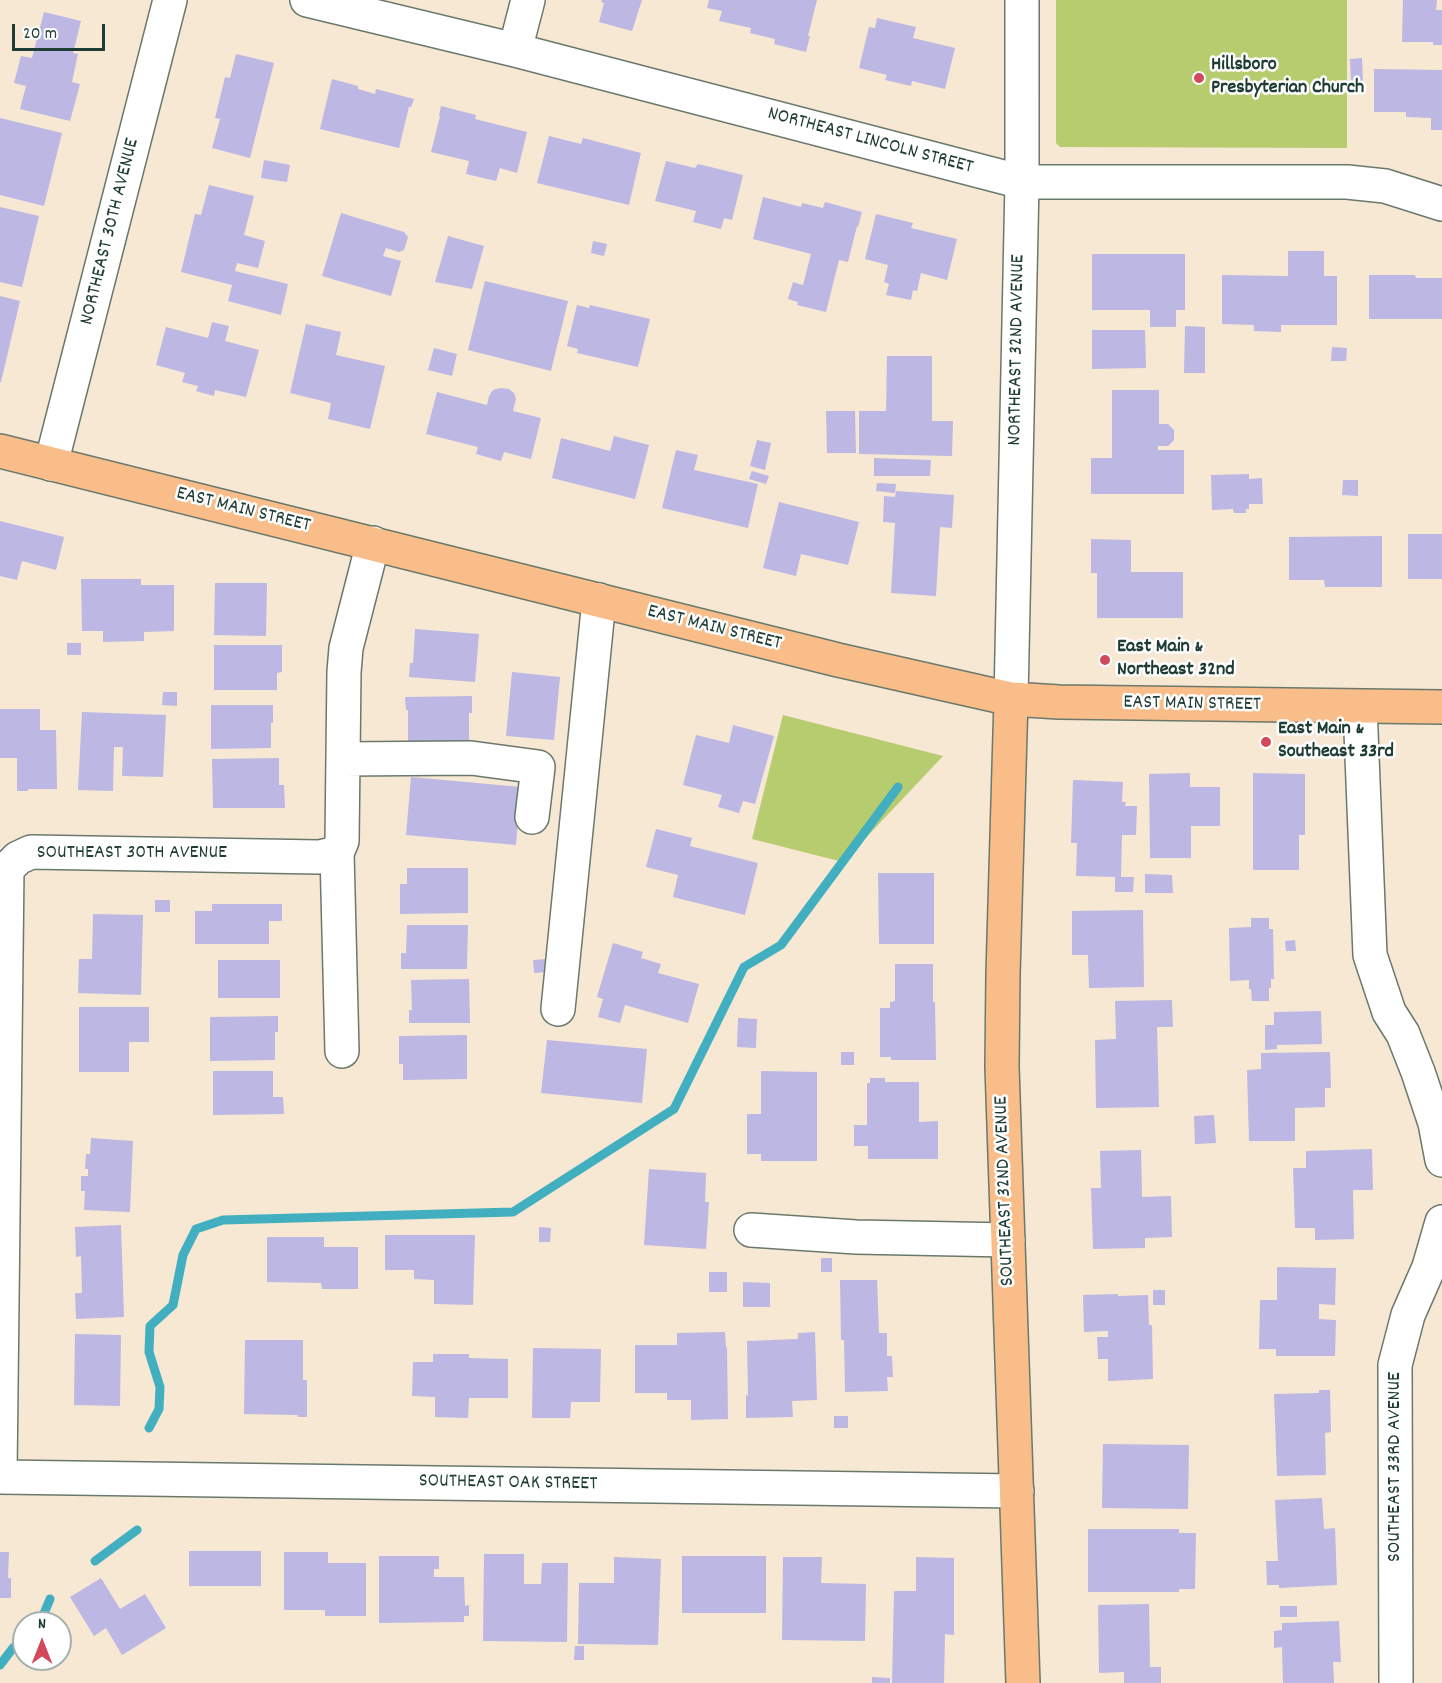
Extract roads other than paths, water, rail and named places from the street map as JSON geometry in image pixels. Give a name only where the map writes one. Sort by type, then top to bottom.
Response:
[{"type":"main road","name":"EAST MAIN STREET","points":[[0,451],[838,660],[1011,699],[1071,703],[1442,707]]},
{"type":"main road","name":"SOUTHEAST 32ND AVENUE","points":[[1011,699],[1002,1067],[1023,1683]]},
{"type":"street","name":"NORTHEAST 30TH AVENUE","points":[[51,464],[170,0]]},
{"type":"street","name":"NORTHEAST LINCOLN STREET","points":[[307,0],[514,50],[1022,182],[1347,182],[1385,186],[1442,204]]},
{"type":"street","points":[[514,50],[528,0]]},
{"type":"street","name":"NORTHEAST 32ND AVENUE","points":[[1011,699],[1022,182],[1022,0]]},
{"type":"street","points":[[342,1051],[337,853],[342,841],[344,672],[346,648],[373,543]]},
{"type":"street","points":[[558,1009],[599,600]]},
{"type":"street","points":[[1360,707],[1370,955],[1389,1012],[1403,1034],[1421,1082],[1435,1123],[1442,1161]]},
{"type":"street","points":[[343,759],[471,758],[538,767],[532,817]]},
{"type":"street","name":"SOUTHEAST 30TH AVENUE","points":[[0,1475],[7,869],[18,858],[31,852],[319,856],[337,853]]},
{"type":"street","name":"SOUTHEAST 33RD AVENUE","points":[[1396,1683],[1395,1365],[1408,1314],[1429,1268],[1442,1222]]},
{"type":"street","points":[[751,1230],[856,1237],[1008,1240]]},
{"type":"street","name":"SOUTHEAST OAK STREET","points":[[0,1475],[1017,1491]]},
{"type":"waterway","points":[[149,1428],[159,1409],[160,1387],[149,1352],[150,1326],[173,1305],[183,1255],[196,1229],[223,1220],[513,1212],[674,1109],[744,967],[781,945],[898,787]]},
{"type":"waterway","points":[[95,1561],[137,1530]]},
{"type":"waterway","points":[[45,1611],[50,1599]]},
{"type":"waterway","points":[[0,1665],[12,1649]]},
{"type":"place","name":"Hillsboro Presbyterian Church","points":[[1199,78]]},
{"type":"place","name":"East Main & Northeast 32nd","points":[[1105,660]]},
{"type":"place","name":"East Main & Southeast 33rd","points":[[1266,742]]}]
